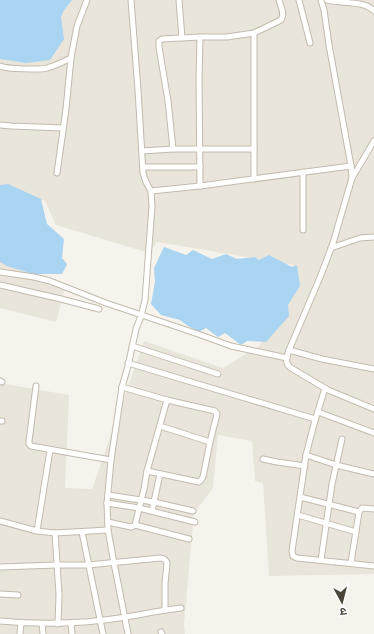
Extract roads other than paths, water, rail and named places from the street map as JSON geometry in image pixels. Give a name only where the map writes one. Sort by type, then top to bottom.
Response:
[{"type":"street","points":[[57,173],[71,58],[77,26],[87,0]]},
{"type":"street","points":[[128,634],[108,526],[107,503],[122,387],[136,328],[145,300],[152,206],[151,191],[143,173],[138,90],[130,0]]},
{"type":"street","points":[[179,0],[182,38]]},
{"type":"street","points":[[174,149],[159,47],[160,41],[162,39],[227,37],[254,33],[281,20],[283,17],[283,12],[279,0]]},
{"type":"street","points":[[299,0],[310,43]]},
{"type":"street","points":[[321,0],[324,10],[352,178]]},
{"type":"street","points":[[327,0],[353,3],[373,8]]},
{"type":"street","points":[[254,33],[254,179]]},
{"type":"street","points":[[200,37],[200,186]]},
{"type":"street","points":[[0,66],[4,68],[16,69],[46,68],[71,58]]},
{"type":"street","points":[[0,124],[11,126],[62,128]]},
{"type":"street","points":[[374,141],[352,178],[331,248],[287,358],[288,366],[325,388],[374,409]]},
{"type":"street","points":[[142,151],[174,149],[254,149]]},
{"type":"street","points":[[151,191],[351,166]]},
{"type":"street","points":[[143,167],[200,167]]},
{"type":"street","points":[[303,172],[303,230]]},
{"type":"street","points":[[331,248],[360,238],[374,237]]},
{"type":"street","points":[[0,272],[50,281],[141,316],[231,346],[287,358]]},
{"type":"street","points":[[0,285],[61,298],[99,309]]},
{"type":"street","points":[[132,346],[218,374]]},
{"type":"street","points":[[289,350],[322,359],[374,369]]},
{"type":"street","points":[[128,365],[314,424]]},
{"type":"street","points":[[36,386],[29,440],[29,444],[31,446],[112,460]]},
{"type":"street","points":[[122,387],[167,400],[215,411],[217,414],[203,477],[199,482],[147,471]]},
{"type":"street","points":[[325,388],[306,455],[292,551],[293,556],[297,558],[374,566]]},
{"type":"street","points":[[135,525],[147,471],[167,400]]},
{"type":"street","points":[[318,412],[374,433]]},
{"type":"street","points":[[160,426],[210,442]]},
{"type":"street","points":[[320,560],[332,484],[342,439]]},
{"type":"street","points":[[37,530],[50,450]]},
{"type":"street","points":[[306,455],[336,465],[374,474]]},
{"type":"street","points":[[263,459],[305,466]]},
{"type":"street","points":[[152,511],[160,474]]},
{"type":"street","points":[[108,495],[141,499],[193,511]]},
{"type":"street","points":[[300,497],[359,512]]},
{"type":"street","points":[[107,503],[139,508],[195,522]]},
{"type":"street","points":[[351,563],[359,512],[362,508],[374,509]]},
{"type":"street","points":[[298,515],[356,532]]},
{"type":"street","points":[[0,521],[55,533],[82,532],[108,526],[131,527],[135,525],[189,539]]},
{"type":"street","points":[[82,532],[103,634]]},
{"type":"street","points":[[55,533],[59,594],[58,624]]},
{"type":"street","points":[[0,567],[88,565],[161,558],[167,562],[165,584],[166,610]]},
{"type":"street","points":[[0,594],[18,595]]},
{"type":"street","points":[[0,621],[42,624],[71,624],[126,618],[180,608]]},
{"type":"street","points":[[20,634],[21,623]]},
{"type":"street","points":[[42,624],[42,634]]},
{"type":"street","points":[[71,624],[72,634]]},
{"type":"water","points":[[0,0],[72,0],[64,10],[61,17],[64,39],[50,60],[26,63],[0,59]]},
{"type":"water","points":[[8,184],[41,199],[47,224],[64,239],[62,258],[67,264],[62,274],[33,274],[7,266],[0,262],[0,185]]},
{"type":"water","points":[[164,247],[186,255],[193,250],[212,259],[226,254],[237,259],[255,257],[259,260],[269,255],[292,267],[297,265],[300,286],[288,305],[289,316],[266,342],[247,341],[241,345],[225,333],[218,337],[206,328],[199,332],[180,320],[161,315],[151,304],[155,282],[154,268]]}]
